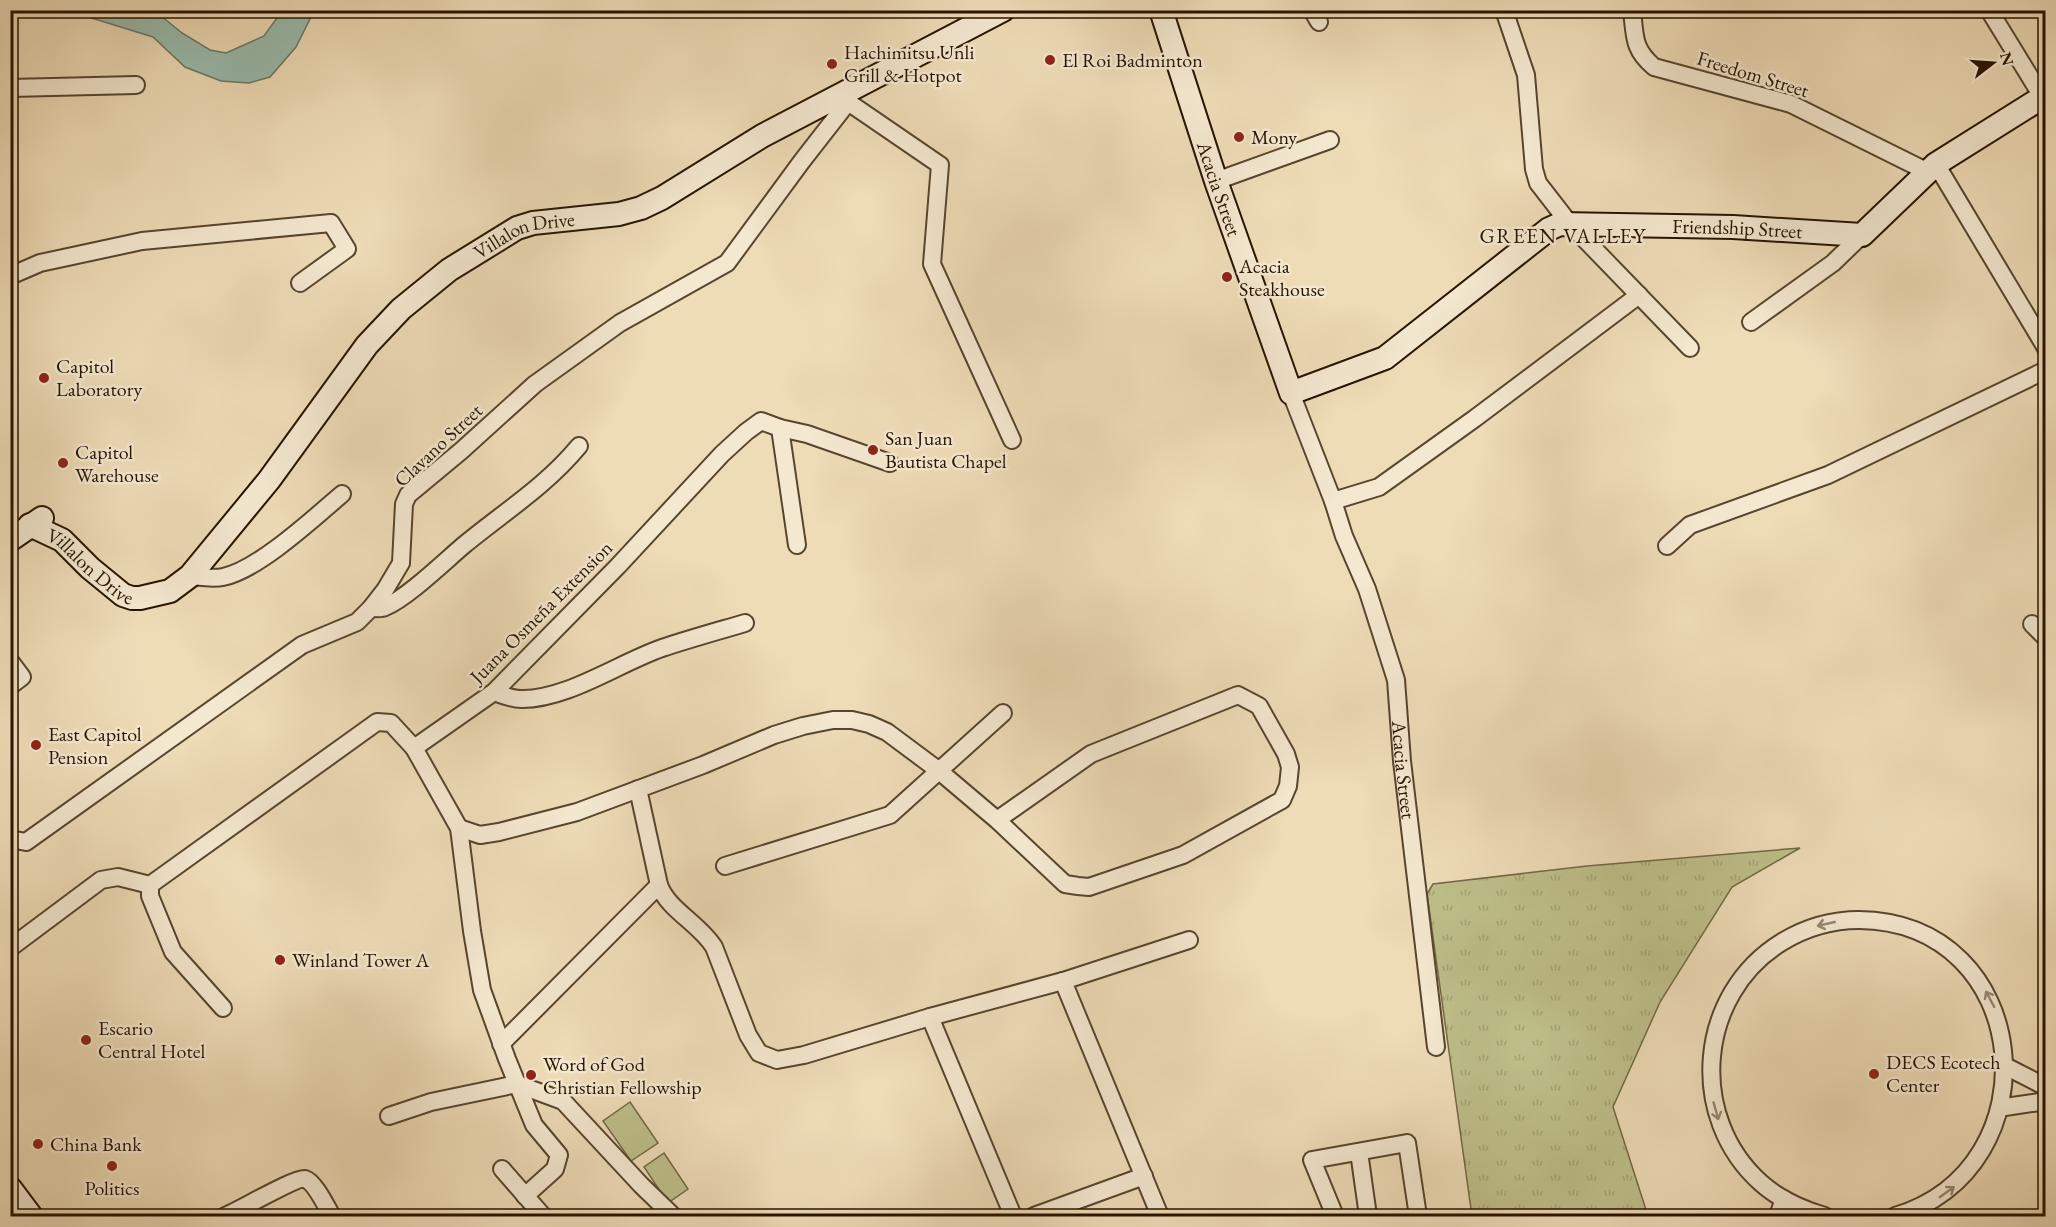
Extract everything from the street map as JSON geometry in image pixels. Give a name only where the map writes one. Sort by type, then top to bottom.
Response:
[{"type":"street","name":"Villalon Drive","points":[[10,540],[30,525],[62,540],[90,568],[123,595],[140,598],[170,591],[190,576],[268,480],[368,345],[401,309],[449,270],[517,228],[534,223],[619,214],[641,208],[662,198],[762,136],[845,98],[1002,10]]},
{"type":"street","name":"Acacia Street","points":[[1161,10],[1216,181],[1291,393],[1333,501],[1344,536],[1367,590],[1396,680],[1402,761],[1436,1047]]},
{"type":"street","points":[[1504,10],[1526,75],[1534,169],[1538,183],[1569,223],[1690,348]]},
{"type":"street","name":"Freedom Street","points":[[1632,10],[1636,45],[1644,59],[1654,68],[1791,104],[1932,168]]},
{"type":"street","points":[[1751,322],[1833,263],[1932,168],[2044,98],[1989,10]]},
{"type":"street","points":[[10,88],[136,85]]},
{"type":"street","points":[[845,98],[940,165],[932,264],[1012,440]]},
{"type":"street","name":"Clavano Street","points":[[10,839],[26,842],[302,645],[357,622],[385,590],[401,563],[404,504],[408,495],[535,384],[620,323],[727,263],[845,98]]},
{"type":"street","points":[[1216,181],[1330,140]]},
{"type":"street","points":[[1932,168],[2046,348]]},
{"type":"street","points":[[10,276],[40,263],[142,241],[331,223],[347,249],[300,283]]},
{"type":"street","name":"Friendship Street","points":[[1291,393],[1385,358],[1549,229],[1560,224],[1733,227],[1862,235]]},
{"type":"street","points":[[1333,501],[1379,487],[1639,295]]},
{"type":"street","points":[[1667,546],[1690,525],[1827,475],[2046,370]]},
{"type":"street","name":"Juana Osmeña Extension","points":[[414,748],[494,692],[739,438],[761,421],[807,434],[890,463]]},
{"type":"street","points":[[780,428],[797,545]]},
{"type":"street","points":[[371,608],[383,608],[403,596],[498,517],[529,496],[562,467],[579,446]]},
{"type":"street","points":[[190,576],[221,578],[240,572],[289,538],[342,494]]},
{"type":"street","points":[[494,692],[518,699],[539,698],[584,683],[662,648],[746,623]]},
{"type":"street","points":[[2032,624],[2046,638]]},
{"type":"street","points":[[10,661],[16,681]]},
{"type":"street","points":[[459,828],[480,835],[577,812],[703,765],[774,735],[802,726],[833,720],[852,720],[887,732],[938,770],[997,820],[1065,884],[1089,887],[1183,855],[1282,800],[1288,786],[1290,767],[1286,754],[1259,706],[1238,695],[1090,754],[997,820]]},
{"type":"street","points":[[725,866],[890,815],[1003,713]]},
{"type":"street","points":[[10,948],[101,880],[118,877],[150,885],[377,722],[391,723],[414,748],[459,828],[467,898],[483,990],[501,1044],[534,1125],[559,1155],[555,1169],[525,1196]]},
{"type":"street","points":[[638,789],[663,897],[706,934],[714,947],[748,1035],[759,1053],[777,1060],[804,1055],[930,1017],[1063,981],[1190,940]]},
{"type":"street","points":[[150,885],[150,896],[173,952],[222,1008]]},
{"type":"street","points":[[501,1044],[659,885]]},
{"type":"street","points":[[1825,1216],[1807,1211],[1761,1183],[1748,1170],[1728,1141],[1715,1107],[1710,1071],[1714,1035],[1719,1018],[1731,994],[1759,958],[1789,938],[1822,925],[1858,920],[1894,924],[1927,937],[1943,946],[1970,970],[1991,999],[2004,1032],[2009,1068],[2005,1107],[1992,1141],[1977,1163],[1959,1183],[1930,1204],[1895,1216]]},
{"type":"street","points":[[1063,981],[1160,1216]]},
{"type":"street","points":[[930,1017],[1013,1216]]},
{"type":"street","points":[[2009,1068],[2046,1087]]},
{"type":"street","points":[[389,1116],[423,1104],[517,1084],[563,1101],[641,1185],[674,1216]]},
{"type":"street","points":[[2005,1107],[2046,1101]]},
{"type":"street","points":[[1335,1216],[1312,1160],[1407,1143],[1418,1216]]},
{"type":"street","points":[[1359,1152],[1368,1216]]},
{"type":"street","points":[[502,1169],[543,1216]]},
{"type":"street","points":[[1034,1216],[1144,1176]]},
{"type":"street","points":[[225,1216],[247,1207],[294,1180],[305,1179],[313,1184],[332,1216]]},
{"type":"street","points":[[10,1188],[31,1216]]},
{"type":"street","points":[[1778,1216],[1784,1199]]},
{"type":"green space","points":[[1800,848],[1732,887],[1660,1002],[1613,1107],[1648,1216],[1472,1216],[1427,894],[1433,884],[1587,866]]},
{"type":"green space","points":[[630,1102],[658,1143],[631,1161],[603,1121]]},
{"type":"green space","points":[[664,1153],[688,1189],[668,1203],[644,1167]]},
{"type":"shaded area","points":[[69,11],[155,11],[182,33],[210,50],[226,53],[264,36],[282,11],[314,11],[296,47],[270,77],[249,83],[221,81],[185,67],[153,37]]},
{"type":"place","name":"El Roi Badminton","points":[[1050,60]]},
{"type":"place","name":"Hachimitsu Unli Grill & Hotpot","points":[[832,64]]},
{"type":"place","name":"Mony","points":[[1239,137]]},
{"type":"place","name":"Acacia Steakhouse","points":[[1227,277]]},
{"type":"place","name":"Capitol Laboratory","points":[[44,378]]},
{"type":"place","name":"San Juan Bautista Chapel","points":[[873,450]]},
{"type":"place","name":"Capitol Warehouse","points":[[63,463]]},
{"type":"place","name":"East Capitol Pension","points":[[36,745]]},
{"type":"place","name":"Winland Tower A","points":[[280,960]]},
{"type":"place","name":"Escario Central Hotel","points":[[86,1040]]},
{"type":"place","name":"DECS Ecotech Center","points":[[1874,1074]]},
{"type":"place","name":"Word of God Christian Fellowship","points":[[531,1075]]},
{"type":"place","name":"China Bank","points":[[38,1144]]},
{"type":"place","name":"Politics","points":[[112,1166]]},
{"type":"district","name":"GREEN VALLEY","points":[[1563,235]]}]
